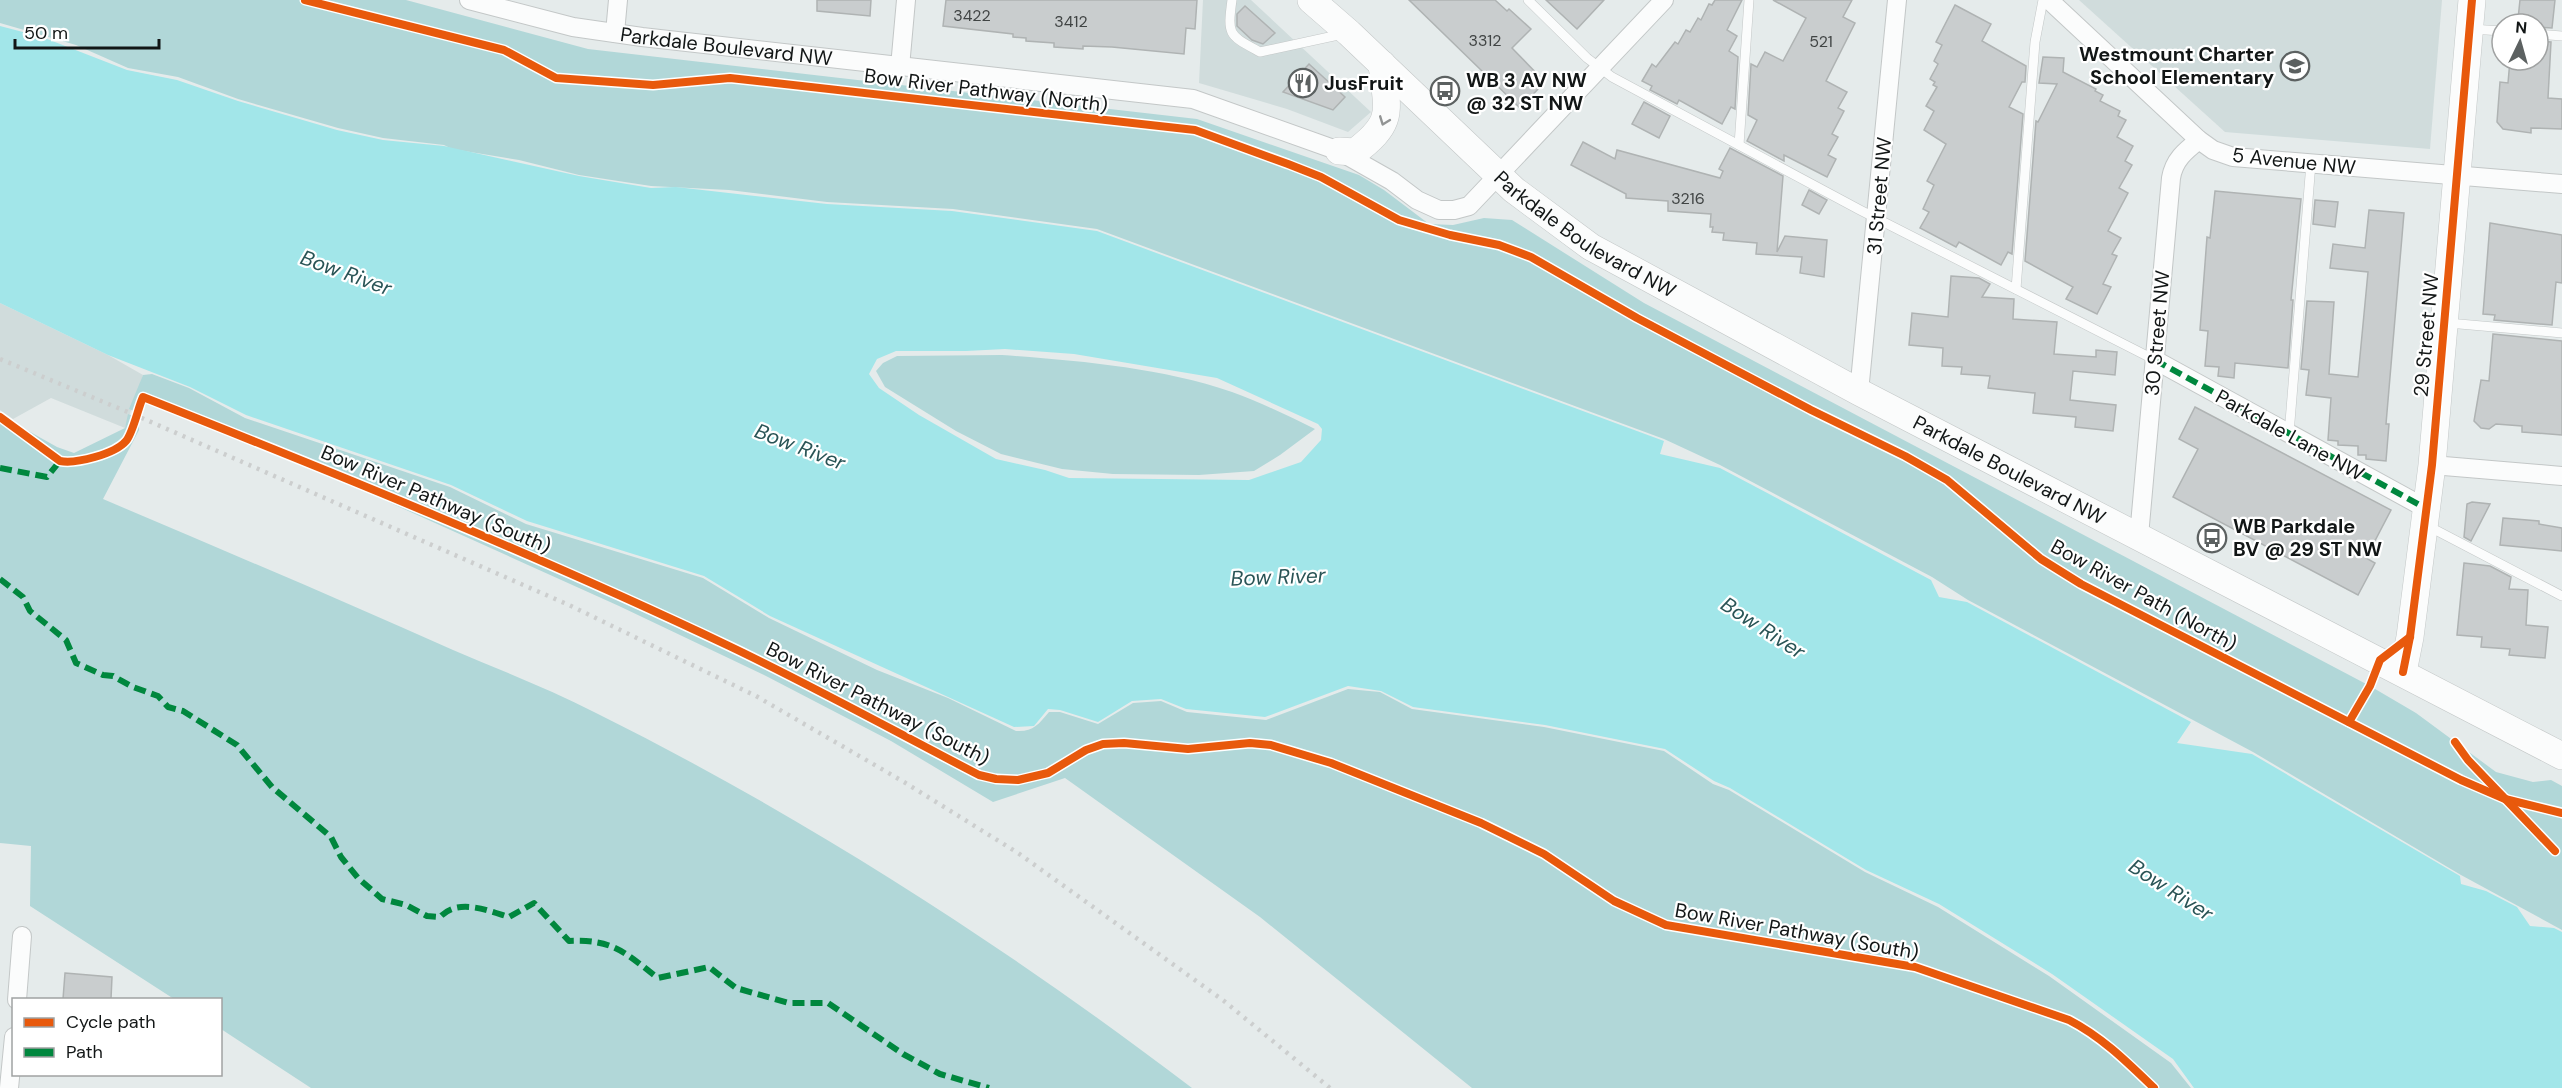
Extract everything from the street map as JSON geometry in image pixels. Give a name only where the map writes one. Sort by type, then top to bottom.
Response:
[{"type":"main road","points":[[1311,0],[1382,64],[1497,175]]},
{"type":"main road","name":"29 Street NW","points":[[2403,672],[2410,637],[2432,465],[2472,0]]},
{"type":"main road","points":[[1339,151],[1355,152],[1382,128],[1388,114],[1382,64]]},
{"type":"main road","name":"Parkdale Boulevard NW","points":[[1497,175],[1591,247],[1859,392],[2562,756]]},
{"type":"street","name":"Parkdale Boulevard NW","points":[[470,0],[573,27],[615,33],[1193,99],[1339,151],[1392,181],[1417,200],[1439,210],[1469,206],[1497,175]]},
{"type":"street","points":[[615,33],[618,0]]},
{"type":"street","points":[[900,67],[906,0]]},
{"type":"street","points":[[1497,175],[1664,0]]},
{"type":"street","name":"31 Street NW","points":[[1859,392],[1897,0]]},
{"type":"street","name":"5 Avenue NW","points":[[2049,0],[2199,140],[2213,150],[2233,157],[2562,184]]},
{"type":"street","name":"30 Street NW","points":[[2139,536],[2171,178],[2173,167],[2184,152],[2199,140]]},
{"type":"street","name":"Parkdale Lane NW","points":[[2155,360],[2289,434],[2426,517]]},
{"type":"street","points":[[2432,465],[2562,476]]},
{"type":"street","points":[[16,998],[21,936]]},
{"type":"street","points":[[9,1088],[12,1058]]},
{"type":"lane","points":[[1232,0],[1229,26],[1235,38],[1260,52],[1349,33]]},
{"type":"lane","points":[[1528,0],[1599,68],[1739,146],[2155,360]]},
{"type":"lane","points":[[1739,146],[1749,0]]},
{"type":"lane","points":[[2016,289],[2034,42],[2043,0]]},
{"type":"lane","points":[[2469,29],[2490,30]]},
{"type":"lane","points":[[2289,434],[2311,163]]},
{"type":"lane","points":[[2444,323],[2562,333]]},
{"type":"lane","points":[[2426,517],[2562,596]]},
{"type":"shaded area","points":[[0,0],[406,0],[588,49],[1197,119],[1359,175],[1384,190],[1429,224],[1453,225],[1484,218],[1512,220],[1644,303],[2370,686],[2416,713],[2496,772],[2533,782],[2551,780],[2562,786],[2562,930],[2461,875],[2253,752],[1968,600],[1932,577],[1720,465],[1664,439],[1097,229],[953,209],[827,202],[729,190],[651,186],[579,175],[519,160],[452,149],[444,145],[383,138],[338,128],[238,99],[178,77],[128,68],[76,45],[0,23]]},
{"type":"shaded area","points":[[1203,0],[1251,0],[1371,112],[1348,132],[1287,109],[1199,83]]},
{"type":"shaded area","name":"Westmount Charter School Elementary","points":[[2079,0],[2442,0],[2430,149],[2225,132]]},
{"type":"shaded area","points":[[0,303],[108,355],[143,375],[125,428],[51,398],[13,419],[0,410]]},
{"type":"shaded area","points":[[1002,355],[1118,366],[1204,383],[1274,409],[1315,429],[1254,471],[1199,475],[1113,474],[1062,469],[1001,454],[956,431],[885,387],[876,371],[883,363],[897,356]]},
{"type":"shaded area","points":[[152,374],[189,388],[245,418],[450,487],[526,524],[703,578],[769,618],[877,670],[948,698],[1016,731],[1035,727],[1049,712],[1060,712],[1098,724],[1133,703],[1161,701],[1187,712],[1266,720],[1348,689],[1380,692],[1412,709],[1544,727],[1664,751],[1713,784],[1729,790],[1865,872],[1938,907],[2049,976],[2171,1063],[2191,1088],[1472,1088],[1260,917],[1065,778],[993,802],[891,741],[766,676],[619,606],[384,500],[147,403],[141,414],[129,409],[143,375]]},
{"type":"shaded area","points":[[128,414],[139,418],[139,430],[103,499],[542,688],[674,753],[828,840],[903,886],[1049,984],[1192,1088],[311,1088],[222,1030],[222,998],[172,998],[30,906],[31,846],[0,843],[0,415],[57,447],[74,453],[125,428]]},
{"type":"water","name":"Bow River","points":[[0,26],[42,37],[127,70],[177,80],[238,101],[337,130],[383,140],[444,146],[579,176],[651,188],[676,187],[827,204],[952,211],[1097,231],[1664,441],[1660,454],[1720,468],[1931,580],[1939,597],[1967,602],[2191,722],[2177,743],[2252,754],[2460,876],[2461,884],[2486,891],[2517,907],[2530,926],[2554,928],[2562,932],[2562,1088],[2194,1088],[2173,1059],[2052,974],[1939,904],[1866,870],[1730,788],[1714,781],[1665,749],[1545,725],[1413,707],[1381,691],[1348,686],[1265,717],[1186,709],[1161,699],[1132,701],[1098,722],[1060,710],[1048,709],[1034,726],[1014,727],[770,616],[704,576],[527,521],[451,485],[246,415],[190,387],[108,355],[0,303]],"holes":[[[1005,349],[1074,354],[1217,378],[1318,424],[1322,429],[1321,440],[1301,462],[1249,480],[1069,478],[996,459],[919,415],[879,388],[869,374],[877,359],[896,351]]]},
{"type":"building","points":[[817,0],[871,0],[870,16],[817,11]]},
{"type":"building","points":[[946,0],[1197,0],[1195,29],[1186,28],[1184,54],[1112,47],[1083,46],[1083,49],[1054,47],[1054,43],[1026,41],[1026,38],[1013,37],[1013,34],[943,26]]},
{"type":"building","points":[[1409,0],[1495,0],[1507,11],[1509,9],[1531,29],[1512,48],[1543,80],[1537,86],[1539,88],[1520,108]]},
{"type":"building","points":[[1546,0],[1604,0],[1577,29]]},
{"type":"building","points":[[1715,0],[1742,0],[1727,30],[1737,36],[1729,51],[1738,57],[1735,109],[1731,107],[1722,124],[1679,100],[1677,104],[1650,90],[1652,86],[1642,81],[1652,64],[1656,67],[1675,42],[1678,44],[1686,30],[1690,32],[1698,18],[1701,20],[1709,4],[1712,5]]},
{"type":"building","points":[[1773,0],[1852,0],[1843,17],[1855,23],[1826,81],[1847,92],[1838,108],[1844,111],[1832,134],[1838,137],[1828,155],[1836,159],[1827,177],[1784,155],[1784,161],[1747,141],[1757,120],[1748,115],[1751,64],[1757,67],[1765,52],[1783,61],[1806,18]]},
{"type":"building","points":[[2520,0],[2555,0],[2552,28],[2550,28],[2550,12],[2519,12]]},
{"type":"building","points":[[1955,5],[1991,24],[1982,41],[2026,66],[2025,82],[2022,82],[2009,107],[2023,114],[2012,254],[2008,252],[2001,265],[1959,242],[1956,247],[1920,228],[1929,212],[1923,209],[1934,185],[1927,181],[1946,144],[1924,130],[1934,111],[1926,106],[1937,87],[1930,79],[1938,64],[1934,61],[1942,45],[1936,42]]},
{"type":"building","points":[[1245,6],[1275,33],[1263,44],[1252,40],[1237,26],[1237,14]]},
{"type":"building","points":[[2043,57],[2064,58],[2063,72],[2096,89],[2095,91],[2103,95],[2100,101],[2120,111],[2118,116],[2126,120],[2117,137],[2133,146],[2125,161],[2132,165],[2119,188],[2128,193],[2108,231],[2121,238],[2112,254],[2117,256],[2103,284],[2111,287],[2097,314],[2066,299],[2073,287],[2025,261],[2036,121],[2038,122],[2057,84],[2039,83]]},
{"type":"building","points":[[1309,64],[1345,97],[1333,110],[1283,92]]},
{"type":"building","points":[[2509,72],[2549,72],[2548,98],[2562,99],[2562,129],[2531,128],[2531,133],[2503,129],[2497,122],[2500,82],[2508,83]]},
{"type":"building","points":[[1644,102],[1670,116],[1659,138],[1632,124]]},
{"type":"building","points":[[1583,142],[1615,159],[1617,150],[1720,178],[1723,171],[1719,169],[1730,148],[1783,176],[1777,252],[1785,236],[1827,240],[1824,277],[1800,273],[1802,257],[1756,254],[1757,243],[1723,240],[1724,233],[1712,232],[1711,214],[1668,211],[1668,201],[1626,198],[1626,194],[1571,165]]},
{"type":"building","points":[[1809,190],[1827,200],[1819,214],[1802,205]]},
{"type":"building","points":[[2215,191],[2301,199],[2291,300],[2293,300],[2288,368],[2235,363],[2234,378],[2218,376],[2219,367],[2205,366],[2208,331],[2200,330],[2207,237],[2210,238]]},
{"type":"building","points":[[2315,200],[2338,202],[2335,227],[2313,224]]},
{"type":"building","points":[[2369,210],[2404,213],[2386,424],[2389,424],[2386,461],[2366,459],[2366,455],[2358,455],[2358,446],[2338,445],[2338,441],[2328,440],[2331,398],[2306,395],[2309,370],[2301,369],[2307,301],[2334,302],[2329,374],[2358,377],[2368,272],[2330,268],[2333,244],[2365,248]]},
{"type":"building","points":[[2490,223],[2562,235],[2562,283],[2556,282],[2552,325],[2494,320],[2495,315],[2483,314]]},
{"type":"building","points":[[1951,276],[1979,278],[1990,284],[1982,297],[2014,299],[2013,319],[2057,322],[2054,354],[2096,357],[2096,350],[2117,352],[2115,375],[2073,371],[2070,400],[2116,405],[2113,431],[2075,427],[2076,417],[2033,413],[2035,393],[1988,388],[1990,376],[1961,374],[1962,367],[1942,366],[1943,348],[1909,345],[1912,313],[1948,317]]},
{"type":"building","points":[[2493,334],[2562,341],[2562,435],[2522,432],[2522,426],[2496,424],[2489,429],[2481,428],[2474,421],[2481,380],[2489,381]]},
{"type":"building","points":[[2195,407],[2391,510],[2366,558],[2375,563],[2358,595],[2173,497],[2198,449],[2179,439]]},
{"type":"building","points":[[2472,502],[2490,504],[2471,541],[2464,537],[2467,504]]},
{"type":"building","points":[[2503,518],[2539,521],[2539,524],[2562,528],[2562,551],[2500,545]]},
{"type":"building","points":[[2464,563],[2490,566],[2511,577],[2509,589],[2528,590],[2526,625],[2548,627],[2545,658],[2509,655],[2510,649],[2481,647],[2482,637],[2457,635]]},
{"type":"building","points":[[65,973],[112,977],[111,998],[63,998]]},
{"type":"railway","points":[[0,359],[135,415],[569,605],[756,696],[904,782],[1018,853],[1224,1001],[1330,1088]]},
{"type":"marked path","points":[[2155,360],[2427,509]]},
{"type":"marked path","points":[[0,468],[47,477],[60,461]]},
{"type":"marked path","points":[[0,579],[23,597],[30,611],[66,640],[76,663],[158,696],[168,707],[183,711],[237,745],[272,787],[331,837],[341,857],[358,878],[382,899],[406,905],[427,916],[440,917],[447,911],[464,907],[473,907],[509,917],[534,903],[569,941],[597,942],[618,949],[658,978],[709,967],[736,988],[789,1003],[828,1003],[903,1054],[940,1074],[989,1088]]},
{"type":"cycle path","name":"Bow River Pathway (North)","points":[[305,0],[504,50],[556,78],[653,85],[730,78],[1195,130],[1321,177],[1399,220],[1450,235],[1499,245],[1531,257],[1637,318],[1811,410],[1905,456],[1947,480],[2041,559],[2081,584],[2461,780],[2505,799],[2562,813]]},
{"type":"cycle path","points":[[2403,672],[2410,637],[2432,465],[2472,0]]},
{"type":"cycle path","name":"Bow River Pathway (South)","points":[[0,417],[60,461],[76,461],[105,454],[121,446],[131,432],[143,397],[438,517],[657,612],[792,677],[979,775],[996,779],[1018,780],[1048,773],[1086,750],[1103,744],[1124,743],[1188,749],[1250,743],[1271,745],[1331,763],[1481,823],[1544,854],[1614,901],[1666,925],[1915,967],[2069,1020],[2103,1042],[2154,1088]]},
{"type":"cycle path","points":[[2349,722],[2370,686],[2380,660],[2410,637]]},
{"type":"cycle path","points":[[2455,742],[2468,760],[2555,851]]},
{"type":"place","name":"Westmount Charter School Elementary","points":[[2295,66]]},
{"type":"place","name":"JusFruit","points":[[1303,83]]},
{"type":"place","name":"WB 3 AV NW @ 32 ST NW","points":[[1445,91]]},
{"type":"place","name":"WB Parkdale BV @ 29 ST NW","points":[[2212,538]]}]
